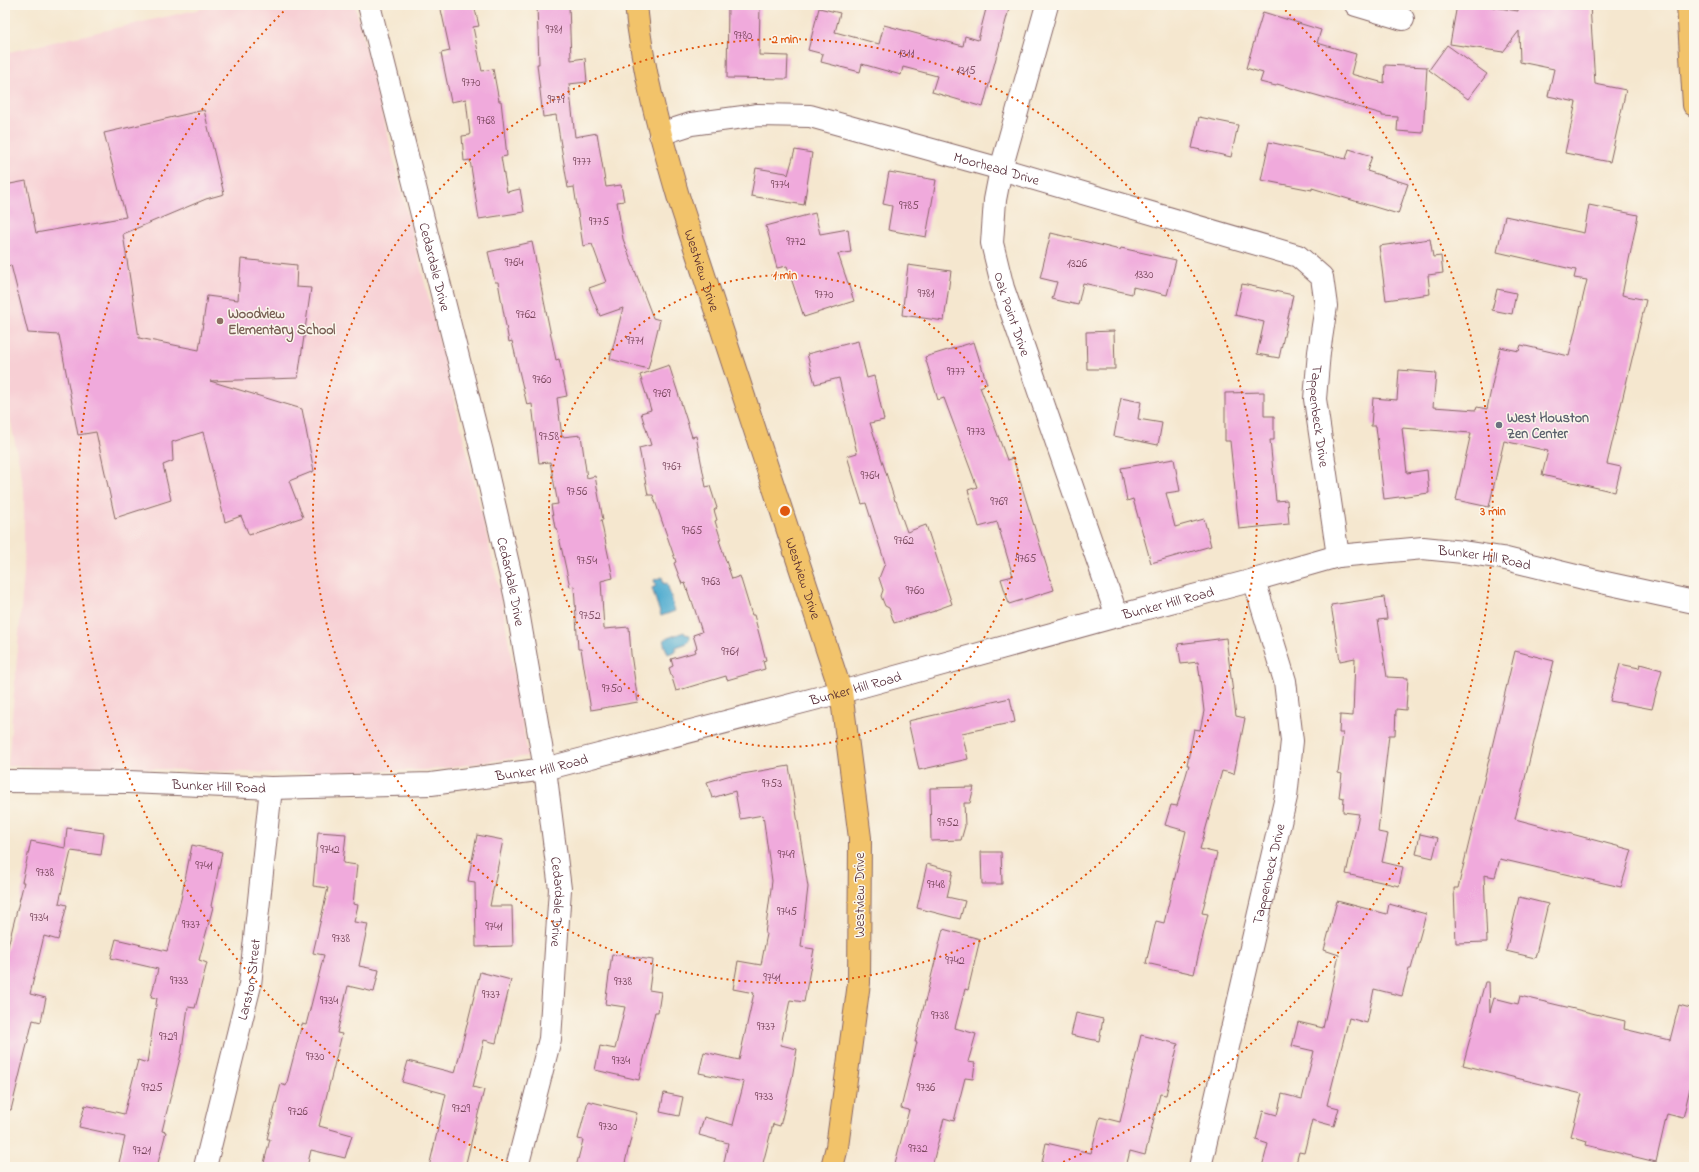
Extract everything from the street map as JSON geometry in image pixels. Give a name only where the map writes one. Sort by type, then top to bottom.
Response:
[{"type":"main road","name":"Westview Drive","points":[[636,5],[638,28],[660,134],[678,196],[841,692],[860,838],[859,983],[837,1147],[832,1167]]},
{"type":"main road","points":[[1688,5],[1694,105]]},
{"type":"street","name":"Cedardale Drive","points":[[369,5],[481,449],[515,594],[545,769],[560,889],[550,1039],[517,1167]]},
{"type":"street","name":"Oak Point Drive","points":[[1047,5],[1001,169],[995,200],[992,243],[1003,288],[1117,616]]},
{"type":"street","points":[[1356,5],[1403,19]]},
{"type":"street","name":"Moorhead Drive","points":[[660,134],[691,124],[758,115],[810,116],[1001,169],[1298,256],[1322,277]]},
{"type":"street","name":"Tappenbeck Drive","points":[[1322,277],[1326,306],[1314,399],[1338,556]]},
{"type":"street","name":"Bunker Hill Road","points":[[5,781],[128,782],[271,788],[431,784],[545,769],[841,692],[1338,556],[1423,548],[1463,552],[1502,558],[1592,580],[1694,602]]},
{"type":"street","name":"Tappenbeck Drive","points":[[1200,1167],[1286,797],[1292,742],[1285,682],[1254,580]]},
{"type":"street","name":"Larston Street","points":[[205,1167],[250,985],[271,788]]},
{"type":"shaded area","name":"Woodview Elementary School","points":[[218,5],[355,5],[469,460],[501,597],[528,756],[430,770],[271,773],[8,766],[24,573],[24,488],[5,392],[5,53]]},
{"type":"water","points":[[662,577],[664,584],[667,583],[675,611],[661,616],[652,588],[656,586],[654,580]]},
{"type":"water","points":[[684,632],[685,634],[690,635],[690,639],[687,643],[676,647],[676,651],[668,654],[664,644],[665,639]]},
{"type":"building","points":[[440,5],[474,5],[479,26],[473,27],[482,71],[493,69],[499,101],[501,101],[507,156],[501,157],[507,192],[520,189],[524,212],[479,219],[470,160],[464,161],[462,136],[470,135],[466,99],[451,102],[441,53],[450,51]]},
{"type":"building","points":[[537,5],[569,5],[571,60],[585,58],[587,82],[569,84],[575,137],[597,133],[606,187],[621,185],[624,201],[617,202],[623,239],[653,318],[660,320],[648,369],[610,359],[623,308],[600,316],[589,288],[606,282],[592,244],[583,246],[574,187],[568,188],[556,115],[543,117],[537,64],[539,64]]},
{"type":"building","points":[[728,5],[760,5],[759,55],[788,56],[787,79],[727,78]]},
{"type":"building","points":[[987,5],[1010,5],[983,107],[932,92],[937,76],[903,67],[901,75],[862,64],[860,72],[821,62],[823,54],[808,50],[819,8],[840,13],[835,32],[879,44],[884,25],[963,46],[965,36],[978,40]]},
{"type":"building","points":[[1457,5],[1482,5],[1518,11],[1518,5],[1590,5],[1595,84],[1626,90],[1610,162],[1565,153],[1576,102],[1548,96],[1554,69],[1520,62],[1519,31],[1503,52],[1450,44]]},
{"type":"building","points":[[1263,12],[1321,30],[1317,43],[1356,54],[1351,74],[1384,83],[1385,65],[1427,67],[1423,133],[1397,131],[1398,117],[1382,116],[1382,114],[1277,84],[1276,86],[1260,82],[1263,73],[1246,68]]},
{"type":"building","points":[[1447,45],[1487,74],[1468,99],[1429,70]]},
{"type":"building","points":[[204,110],[224,194],[206,199],[123,234],[139,338],[199,350],[207,296],[238,300],[241,259],[297,265],[296,287],[311,288],[298,378],[210,381],[302,409],[314,471],[289,481],[303,517],[249,535],[241,516],[225,522],[203,432],[172,442],[173,461],[163,465],[171,500],[115,518],[96,432],[78,435],[59,335],[28,333],[11,265],[5,267],[5,185],[26,181],[36,233],[126,217],[104,133]]},
{"type":"building","points":[[1199,117],[1238,125],[1231,157],[1192,148]]},
{"type":"building","points":[[1269,142],[1346,159],[1349,149],[1372,156],[1367,171],[1408,184],[1398,214],[1312,188],[1312,190],[1261,180]]},
{"type":"building","points":[[795,150],[812,153],[804,205],[751,196],[756,168],[786,173],[788,175]]},
{"type":"building","points":[[889,172],[936,180],[926,237],[888,230],[892,206],[883,204]]},
{"type":"building","points":[[1589,205],[1638,215],[1622,295],[1646,300],[1607,464],[1621,467],[1615,492],[1542,475],[1548,451],[1504,441],[1489,507],[1456,500],[1471,433],[1402,428],[1407,473],[1427,470],[1429,493],[1384,499],[1376,426],[1371,426],[1373,398],[1397,400],[1399,370],[1436,373],[1433,407],[1476,410],[1477,407],[1487,409],[1500,347],[1519,351],[1521,345],[1569,356],[1587,280],[1574,278],[1576,270],[1497,252],[1505,216],[1584,233]]},
{"type":"building","points":[[815,213],[820,234],[848,229],[851,252],[838,254],[854,301],[804,317],[787,266],[777,268],[766,226]]},
{"type":"building","points":[[1051,233],[1120,250],[1121,248],[1176,260],[1167,295],[1133,287],[1132,294],[1083,283],[1078,305],[1052,299],[1057,282],[1040,278]]},
{"type":"building","points":[[1430,239],[1433,257],[1441,256],[1443,273],[1428,275],[1430,294],[1386,300],[1379,246]]},
{"type":"building","points":[[532,242],[556,360],[559,359],[567,396],[557,398],[562,437],[581,435],[587,478],[595,476],[603,520],[601,520],[613,578],[601,581],[604,629],[629,627],[631,654],[638,702],[591,710],[581,649],[578,649],[574,586],[570,587],[557,528],[555,528],[551,505],[558,504],[550,462],[539,463],[532,404],[527,405],[512,341],[509,342],[498,282],[495,282],[488,252]]},
{"type":"building","points":[[908,265],[951,271],[944,321],[902,315]]},
{"type":"building","points":[[1242,284],[1293,295],[1279,358],[1257,354],[1264,322],[1235,315]]},
{"type":"building","points":[[1497,289],[1516,293],[1512,314],[1492,310]]},
{"type":"building","points":[[1114,331],[1115,369],[1087,369],[1086,332]]},
{"type":"building","points":[[858,341],[867,378],[874,376],[884,420],[870,423],[895,501],[907,532],[926,525],[952,604],[935,611],[894,623],[889,608],[885,606],[881,596],[883,590],[879,578],[885,563],[866,503],[862,504],[847,456],[857,453],[839,378],[815,384],[807,354]]},
{"type":"building","points":[[974,342],[987,384],[980,387],[1007,460],[1013,458],[1054,590],[1009,604],[1001,579],[1013,576],[997,522],[979,527],[968,490],[977,487],[944,398],[938,400],[925,357]]},
{"type":"building","points":[[669,365],[692,437],[696,436],[706,487],[710,486],[717,508],[714,510],[717,520],[715,521],[721,540],[719,540],[732,579],[740,576],[752,615],[754,615],[766,660],[763,661],[765,669],[727,680],[726,676],[676,691],[669,668],[673,666],[671,659],[696,652],[695,649],[697,648],[693,635],[702,632],[685,583],[682,584],[674,563],[676,562],[653,495],[648,495],[639,448],[651,445],[641,413],[651,410],[640,375]]},
{"type":"building","points":[[1264,392],[1264,416],[1274,416],[1274,440],[1270,440],[1276,501],[1287,500],[1289,524],[1239,529],[1230,441],[1225,441],[1225,393]]},
{"type":"building","points":[[1121,398],[1141,402],[1138,419],[1162,423],[1158,445],[1114,436]]},
{"type":"building","points":[[1174,459],[1180,491],[1166,493],[1175,527],[1204,519],[1211,546],[1151,563],[1133,499],[1127,501],[1121,468]]},
{"type":"building","points":[[1384,597],[1387,619],[1378,620],[1387,677],[1408,678],[1406,710],[1396,709],[1395,735],[1389,735],[1378,832],[1388,834],[1382,862],[1403,867],[1399,886],[1346,874],[1359,814],[1343,812],[1344,798],[1339,797],[1342,774],[1338,773],[1343,733],[1339,733],[1340,715],[1353,716],[1355,658],[1340,661],[1331,605]]},
{"type":"building","points":[[1226,638],[1236,716],[1245,718],[1234,774],[1222,771],[1200,849],[1217,853],[1202,913],[1208,914],[1194,974],[1146,963],[1156,921],[1164,923],[1186,831],[1165,825],[1171,805],[1177,806],[1189,765],[1187,765],[1194,729],[1200,730],[1204,711],[1198,662],[1181,664],[1178,644]]},
{"type":"building","points":[[1515,651],[1554,661],[1515,819],[1632,850],[1621,887],[1500,859],[1495,877],[1484,875],[1487,942],[1456,943],[1454,888],[1458,888]]},
{"type":"building","points":[[1620,664],[1639,668],[1640,664],[1662,670],[1652,709],[1610,701]]},
{"type":"building","points":[[1010,698],[1015,722],[962,733],[968,759],[919,770],[908,721]]},
{"type":"building","points":[[789,766],[808,887],[801,947],[814,949],[804,1002],[790,1000],[781,1045],[797,1049],[792,1078],[780,1126],[773,1124],[762,1167],[723,1167],[728,1143],[699,1135],[704,1117],[733,1125],[744,1082],[699,1073],[704,1052],[739,1060],[754,993],[733,989],[738,961],[761,965],[767,934],[765,934],[772,881],[763,815],[740,819],[735,791],[712,798],[707,782],[731,775]]},
{"type":"building","points":[[974,787],[970,803],[964,803],[965,826],[961,840],[931,841],[930,788]]},
{"type":"building","points":[[67,828],[104,833],[101,855],[71,851],[59,903],[67,905],[58,940],[44,936],[30,994],[46,998],[41,1022],[33,1020],[11,1110],[5,1109],[5,958],[24,882],[22,882],[31,841],[65,848]]},
{"type":"building","points":[[318,832],[346,834],[343,863],[357,865],[353,904],[358,905],[354,922],[368,924],[359,966],[379,970],[374,992],[348,986],[337,1033],[342,1034],[319,1126],[352,1135],[345,1158],[311,1150],[307,1167],[263,1167],[270,1139],[267,1139],[281,1084],[286,1086],[302,1024],[306,1025],[324,955],[313,953],[328,888],[313,886]]},
{"type":"building","points":[[1420,834],[1438,838],[1433,858],[1416,854]]},
{"type":"building","points":[[477,835],[503,840],[490,906],[512,906],[513,946],[476,947],[475,882],[468,881]]},
{"type":"building","points":[[192,845],[222,852],[211,906],[213,907],[199,960],[207,963],[195,1008],[188,1007],[182,1050],[162,1131],[166,1132],[157,1167],[118,1167],[125,1137],[79,1127],[85,1105],[124,1114],[138,1060],[147,1063],[157,998],[151,997],[158,969],[111,958],[116,939],[167,951],[181,899]]},
{"type":"building","points":[[981,852],[1001,852],[1002,884],[982,884]]},
{"type":"building","points":[[927,864],[953,871],[947,897],[965,901],[960,919],[917,908]]},
{"type":"building","points":[[1519,897],[1548,904],[1535,958],[1506,951]]},
{"type":"building","points":[[1337,901],[1387,914],[1389,904],[1426,914],[1402,996],[1374,989],[1367,1023],[1349,1018],[1327,1105],[1339,1108],[1334,1126],[1312,1120],[1304,1153],[1299,1152],[1295,1167],[1262,1167],[1268,1144],[1256,1140],[1263,1111],[1277,1115],[1282,1094],[1302,1099],[1314,1051],[1292,1046],[1298,1022],[1323,1028],[1339,955],[1324,950]]},
{"type":"building","points":[[943,929],[980,939],[968,990],[965,989],[955,1028],[976,1034],[968,1062],[975,1063],[973,1079],[965,1078],[954,1121],[944,1118],[932,1167],[894,1167],[909,1110],[901,1108],[917,1042],[915,1042]]},
{"type":"building","points":[[612,954],[653,960],[649,990],[661,992],[658,1012],[655,1012],[639,1080],[595,1070],[600,1046],[615,1049],[625,1007],[605,1004]]},
{"type":"building","points":[[480,972],[511,980],[496,1043],[484,1040],[473,1087],[484,1090],[465,1167],[429,1167],[446,1094],[402,1082],[408,1061],[455,1073]]},
{"type":"building","points":[[1485,982],[1489,982],[1490,1012],[1494,998],[1518,1004],[1520,996],[1625,1021],[1624,1029],[1670,1040],[1679,1005],[1694,1009],[1694,1071],[1683,1118],[1667,1114],[1656,1162],[1586,1145],[1587,1141],[1571,1136],[1582,1094],[1463,1065]]},
{"type":"building","points":[[1076,1013],[1103,1019],[1099,1041],[1071,1035]]},
{"type":"building","points":[[1141,1035],[1178,1044],[1166,1095],[1160,1094],[1145,1155],[1130,1151],[1126,1167],[1041,1167],[1046,1143],[1091,1153],[1100,1117],[1120,1122]]},
{"type":"building","points":[[664,1093],[683,1097],[679,1116],[660,1112]]},
{"type":"building","points":[[588,1101],[637,1113],[624,1167],[576,1167],[583,1140],[578,1139]]},
{"type":"place","name":"Woodview Elementary School","points":[[220,321]]},
{"type":"place","name":"West Houston Zen Center","points":[[1499,425]]}]
